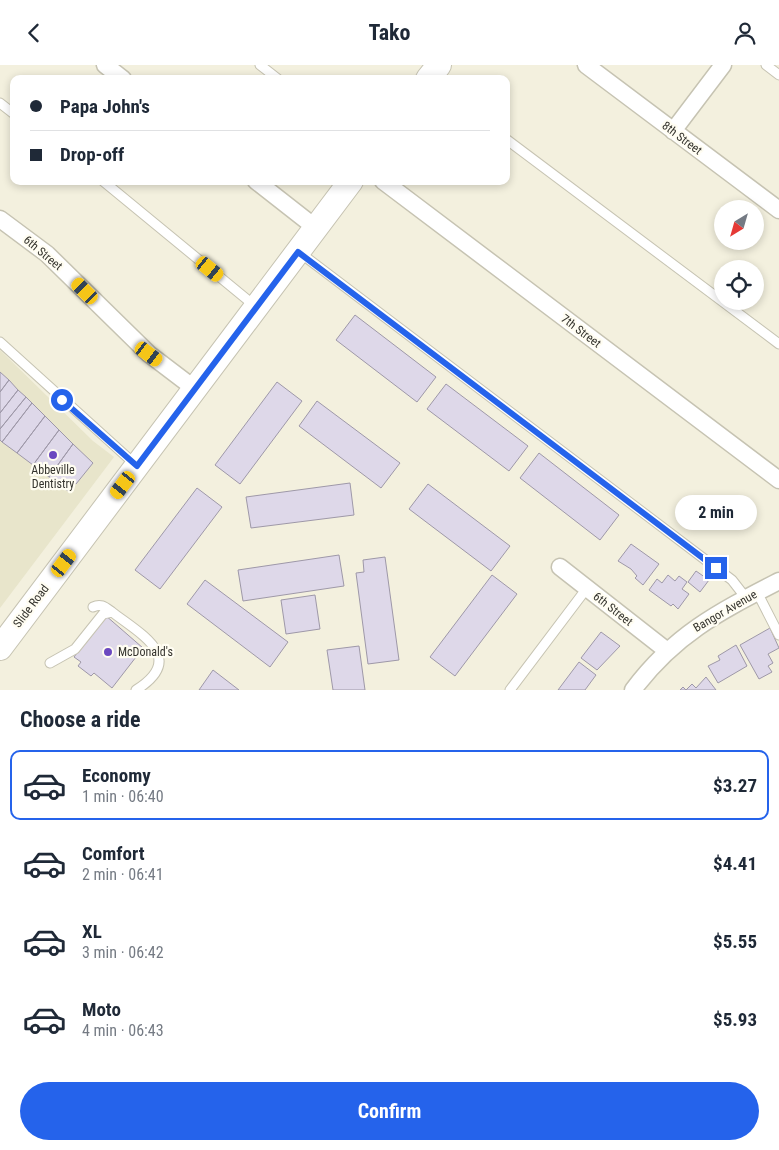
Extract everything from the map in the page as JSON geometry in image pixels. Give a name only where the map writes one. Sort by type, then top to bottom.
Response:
[{"type":"main road","name":"Slide Road","points":[[0,648],[348,185]]},
{"type":"street","points":[[105,65],[118,75]]},
{"type":"street","name":"8th Street","points":[[586,65],[779,210]]},
{"type":"street","points":[[673,131],[723,65]]},
{"type":"street","points":[[261,185],[316,228]]},
{"type":"street","name":"7th Street","points":[[388,185],[779,480]]},
{"type":"street","name":"6th Street","points":[[0,219],[47,254],[149,354],[195,389]]},
{"type":"street","name":"6th Street","points":[[560,567],[666,651]]},
{"type":"street","name":"Bangor Avenue","points":[[633,690],[666,651],[696,627],[779,581]]},
{"type":"lane","points":[[260,65],[273,75]]},
{"type":"lane","points":[[766,65],[779,75]]},
{"type":"lane","points":[[0,103],[10,111]]},
{"type":"lane","points":[[510,142],[779,344]]},
{"type":"lane","points":[[108,185],[256,307]]},
{"type":"lane","points":[[298,252],[752,595],[779,635]]},
{"type":"lane","points":[[0,342],[137,466]]},
{"type":"lane","points":[[510,690],[587,588]]},
{"type":"lane","points":[[92,607],[104,606],[148,639],[158,652],[160,660],[152,679],[136,690]]},
{"type":"lane","points":[[50,663],[75,649],[103,614],[112,612]]},
{"type":"shaded area","points":[[0,350],[93,441],[114,457],[0,608]]},
{"type":"building","points":[[355,315],[436,377],[417,402],[336,340]]},
{"type":"building","points":[[0,372],[9,380],[0,392]]},
{"type":"building","points":[[9,380],[18,390],[0,413],[0,392]]},
{"type":"building","points":[[277,382],[302,401],[240,484],[215,465]]},
{"type":"building","points":[[446,384],[528,446],[509,471],[427,409]]},
{"type":"building","points":[[18,390],[26,397],[0,429],[0,413]]},
{"type":"building","points":[[26,397],[32,403],[2,442],[0,440],[0,429]]},
{"type":"building","points":[[317,401],[400,463],[381,488],[299,426]]},
{"type":"building","points":[[32,403],[45,416],[17,453],[2,442]]},
{"type":"building","points":[[45,416],[59,430],[33,465],[17,453]]},
{"type":"building","name":"Abbeville Dentistry","points":[[59,430],[73,444],[49,477],[33,465]]},
{"type":"building","points":[[73,444],[93,463],[68,491],[49,477]]},
{"type":"building","points":[[539,453],[619,515],[600,540],[520,478]]},
{"type":"building","points":[[350,483],[354,515],[251,528],[246,497]]},
{"type":"building","points":[[428,484],[510,546],[491,571],[409,509]]},
{"type":"building","points":[[197,488],[222,507],[160,589],[135,570]]},
{"type":"building","points":[[631,544],[659,564],[643,585],[635,578],[637,576],[631,569],[618,561]]},
{"type":"building","points":[[339,555],[344,586],[243,601],[238,570]]},
{"type":"building","points":[[385,557],[399,660],[368,664],[356,573],[364,572],[363,560]]},
{"type":"building","points":[[696,571],[709,580],[700,592],[688,582]]},
{"type":"building","points":[[492,575],[517,594],[455,676],[430,657]]},
{"type":"building","points":[[668,575],[675,581],[679,576],[687,582],[682,589],[689,594],[678,609],[649,590],[657,579],[662,583]]},
{"type":"building","points":[[205,580],[288,642],[270,667],[187,604]]},
{"type":"building","points":[[315,595],[320,629],[286,634],[281,600]]},
{"type":"building","name":"McDonald's","points":[[105,615],[143,648],[112,688],[94,673],[91,676],[78,666],[81,662],[74,657]]},
{"type":"building","points":[[770,628],[779,648],[768,654],[773,663],[768,666],[772,672],[759,679],[740,645]]},
{"type":"building","points":[[601,632],[620,646],[597,670],[581,658]]},
{"type":"building","points":[[736,645],[747,666],[718,683],[708,666],[720,660],[718,656]]},
{"type":"building","points":[[359,646],[365,690],[333,690],[327,650]]},
{"type":"building","points":[[579,662],[596,675],[585,690],[558,690]]},
{"type":"building","points":[[213,670],[239,690],[199,690]]},
{"type":"building","points":[[706,677],[716,690],[686,690],[692,684],[696,688]]},
{"type":"place","name":"Abbeville Dentistry","points":[[53,455]]},
{"type":"place","name":"McDonald's","points":[[108,652]]},
{"type":"route","points":[[62,400],[137,466],[298,252],[716,568]]}]
